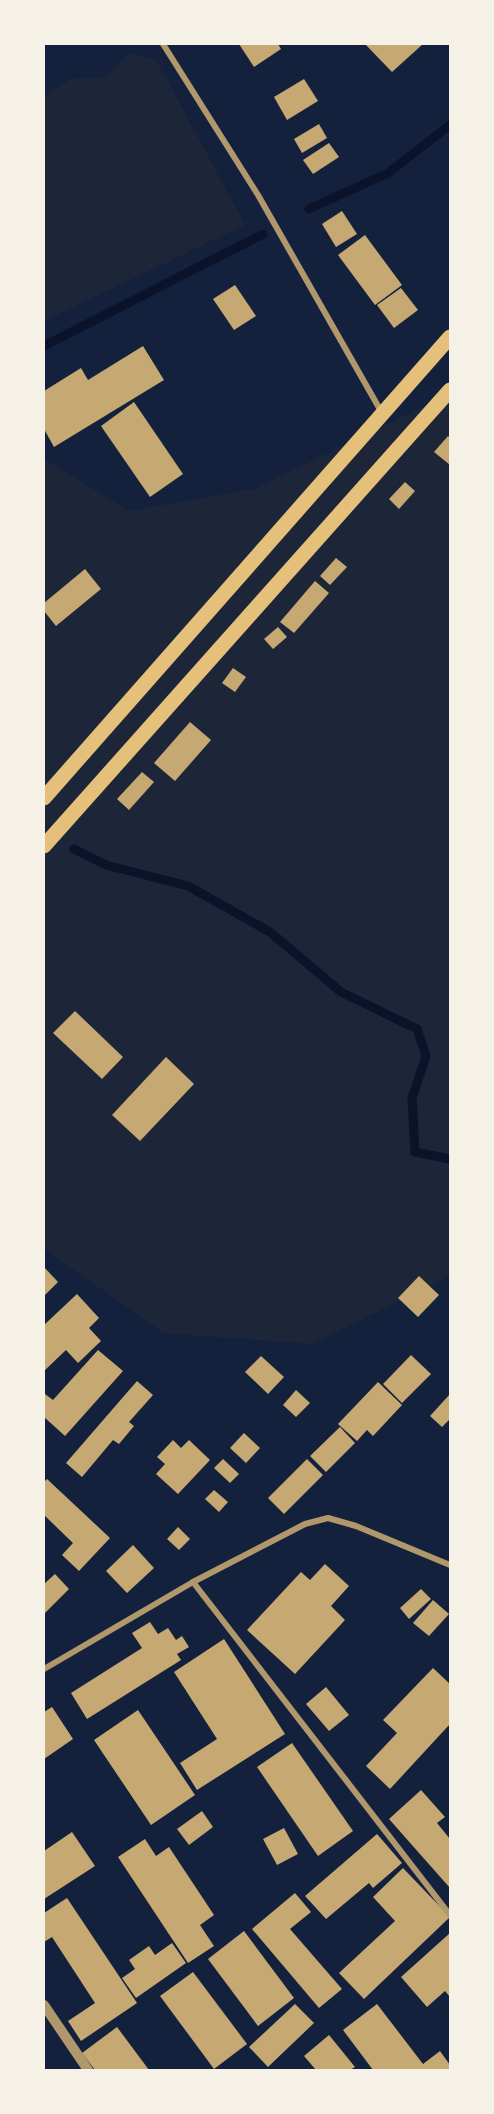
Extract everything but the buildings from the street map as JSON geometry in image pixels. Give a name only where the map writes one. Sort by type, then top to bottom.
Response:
[{"type":"main road","points":[[44,798],[450,337]]},
{"type":"main road","points":[[44,846],[450,390]]},
{"type":"street","points":[[163,44],[258,195],[382,414]]},
{"type":"street","points":[[44,1669],[193,1582],[305,1524],[328,1518],[356,1526],[450,1565]]},
{"type":"street","points":[[193,1582],[450,1915]]},
{"type":"street","points":[[44,2005],[88,2070]]},
{"type":"shaded area","points":[[129,53],[157,61],[245,225],[44,321],[44,96],[70,79],[105,78]]},
{"type":"shaded area","points":[[450,394],[450,1276],[312,1344],[164,1333],[44,1249],[44,459],[129,511],[254,489]]},
{"type":"waterway","points":[[309,209],[388,173],[450,125]]},
{"type":"waterway","points":[[44,346],[263,234]]},
{"type":"waterway","points":[[74,849],[106,865],[188,886],[270,932],[341,992],[417,1029],[426,1056],[412,1098],[415,1152],[450,1159]]}]
